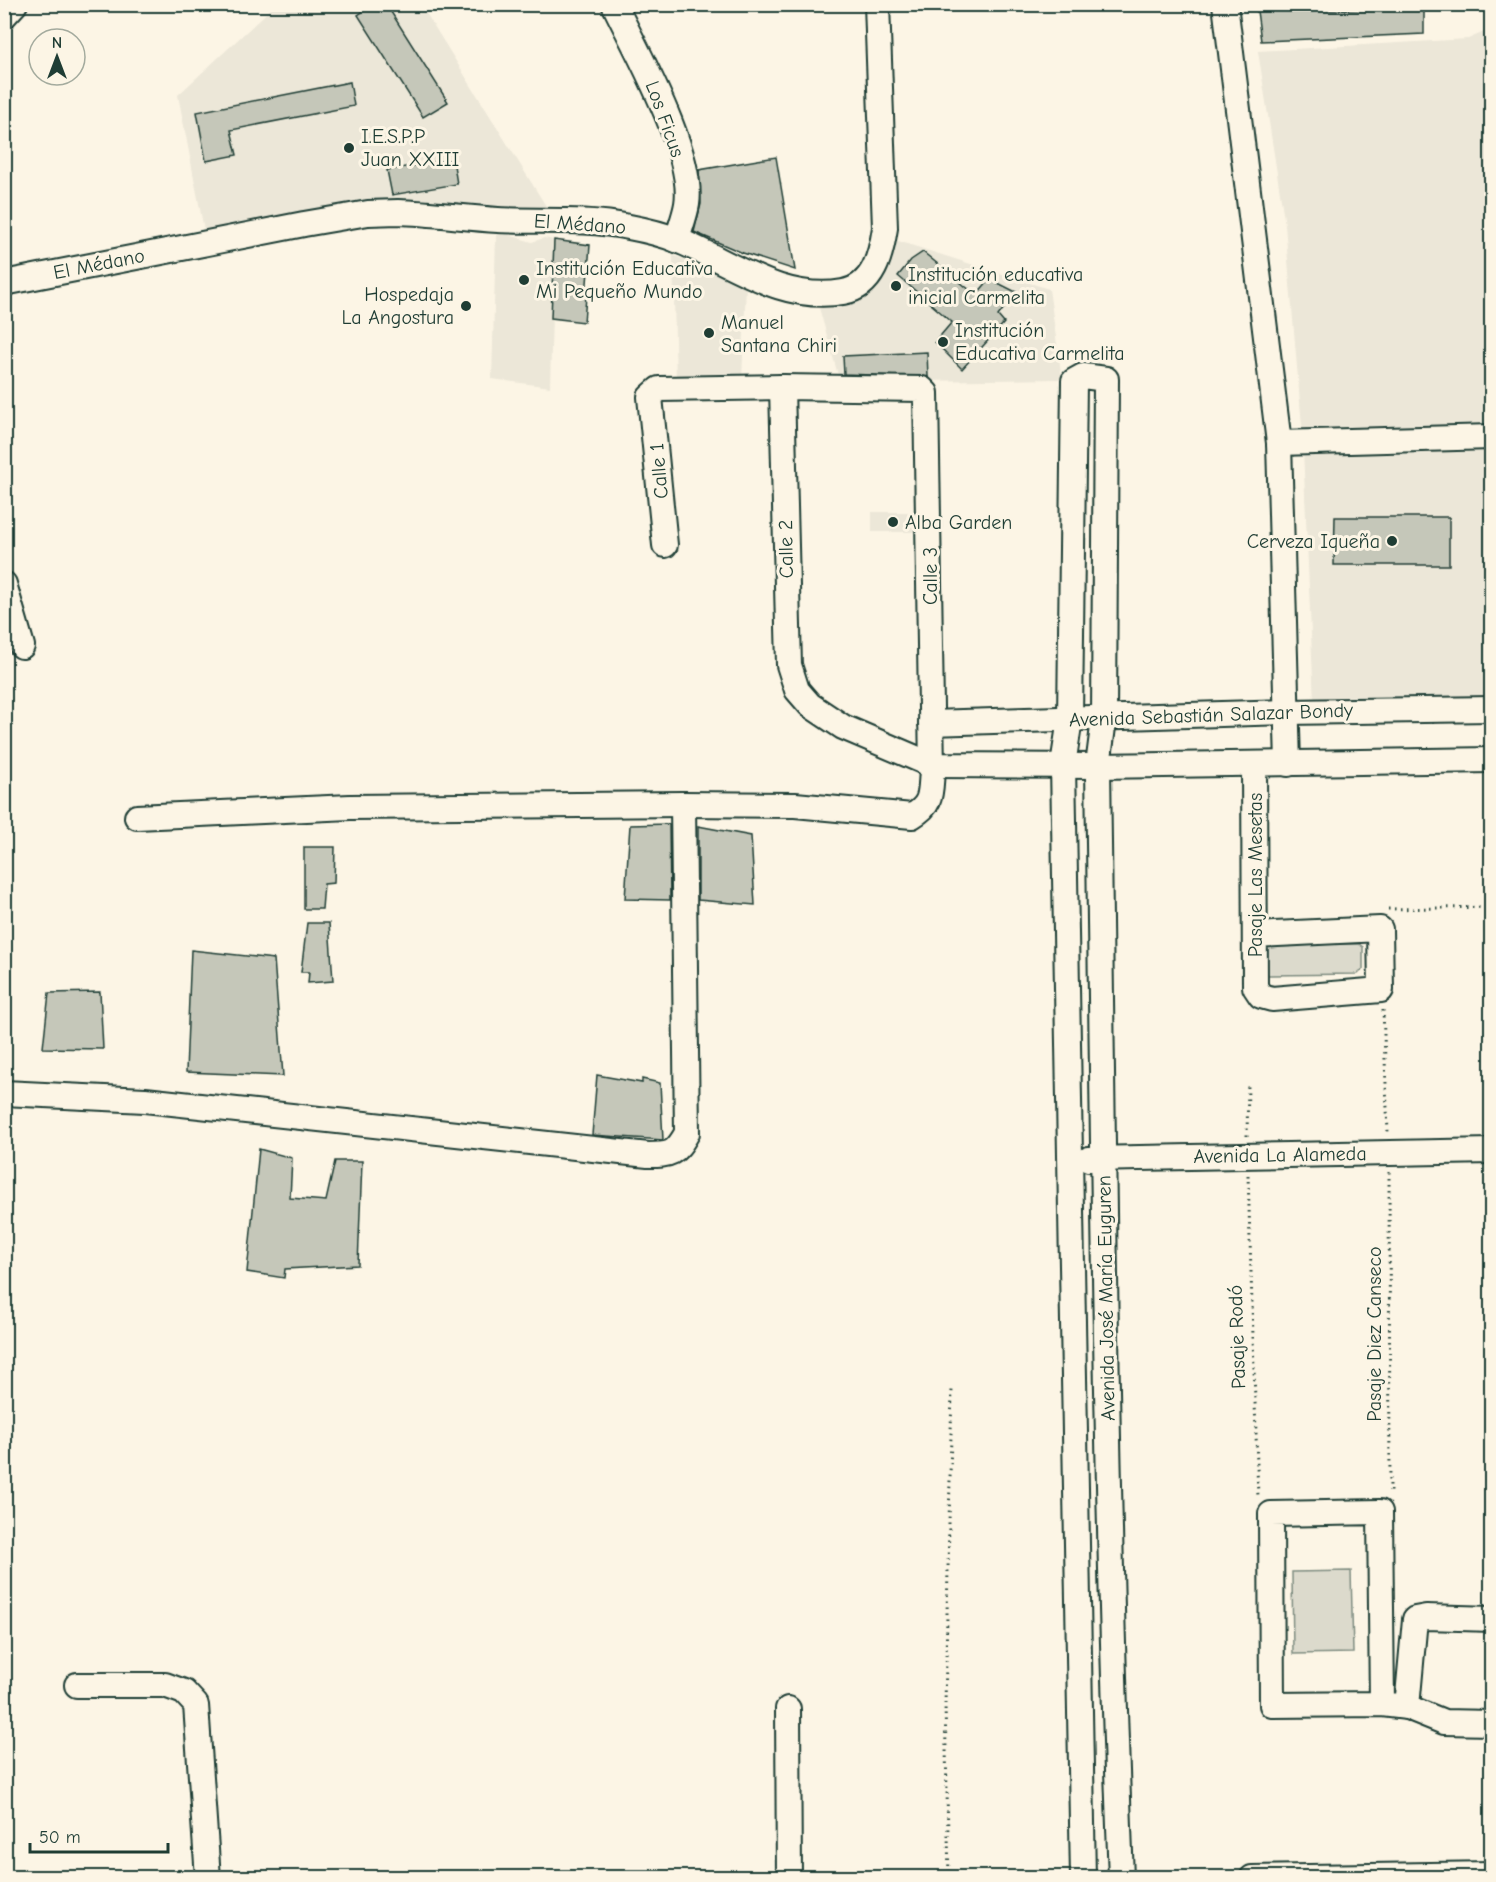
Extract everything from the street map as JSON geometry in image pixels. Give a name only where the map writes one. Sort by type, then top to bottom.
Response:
[{"type":"street","points":[[4,16],[15,4]]},
{"type":"street","name":"Los Ficus","points":[[614,4],[665,109],[676,144],[687,202],[677,240]]},
{"type":"street","name":"El Médano","points":[[4,283],[368,213],[432,213],[498,220],[592,222],[626,226],[677,240],[746,275],[806,292],[845,292],[860,285],[870,276],[882,249],[885,228],[877,4]]},
{"type":"street","points":[[1225,4],[1279,443],[1288,764]]},
{"type":"street","name":"Avenida José María Euguren","points":[[1083,1878],[1068,1160],[1063,765],[1070,719],[1074,381],[1083,376],[1106,379],[1104,719],[1098,766],[1103,1158],[1115,1735],[1121,1878]]},
{"type":"street","name":"Calle 3","points":[[137,818],[350,807],[683,804],[795,805],[912,816],[928,803],[932,765],[928,404],[926,393],[922,389],[782,387]]},
{"type":"street","name":"Calle 1","points":[[665,545],[659,461],[650,397],[659,389],[782,387]]},
{"type":"street","name":"Calle 2","points":[[782,387],[789,665],[797,690],[810,705],[843,727],[932,765]]},
{"type":"street","points":[[1279,443],[1491,437]]},
{"type":"street","points":[[1071,555],[1105,555]]},
{"type":"street","points":[[4,584],[22,646]]},
{"type":"street","name":"Avenida Sebastián Salazar Bondy","points":[[931,723],[1286,712],[1491,709]]},
{"type":"street","points":[[932,765],[1098,766],[1491,760]]},
{"type":"street","name":"Pasaje Las Mesetas","points":[[1254,764],[1255,987],[1261,996],[1272,999],[1381,990]]},
{"type":"street","points":[[4,1093],[145,1100],[648,1155],[664,1155],[677,1150],[687,1133],[683,804]]},
{"type":"street","points":[[1255,935],[1380,928],[1381,990]]},
{"type":"street","name":"Avenida La Alameda","points":[[1068,1160],[1491,1151]]},
{"type":"street","points":[[1382,1704],[1380,1512],[1270,1514],[1272,1706],[1382,1704],[1407,1707],[1444,1722],[1491,1723]]},
{"type":"street","points":[[1407,1707],[1415,1619],[1426,1617],[1491,1619]]},
{"type":"street","points":[[77,1685],[165,1685],[184,1692],[196,1706],[208,1878]]},
{"type":"street","points":[[788,1708],[789,1878]]},
{"type":"street","points":[[1252,1878],[1491,1874]]},
{"type":"path","points":[[1380,928],[1386,909],[1491,907]]},
{"type":"path","name":"Pasaje Diez Canseco","points":[[1380,1512],[1390,1498],[1389,1153],[1381,990]]},
{"type":"path","points":[[1247,1155],[1248,1084]]},
{"type":"path","name":"Pasaje Rodó","points":[[1247,1155],[1257,1498],[1270,1514]]},
{"type":"path","points":[[949,1878],[945,1706],[952,1388]]},
{"type":"shaded area","name":"I.E.S.P.P Juan XXIII","points":[[275,5],[421,5],[549,211],[205,235],[178,95]]},
{"type":"shaded area","points":[[1256,5],[1423,5],[1424,34],[1261,41]]},
{"type":"shaded area","points":[[1491,29],[1491,699],[1314,703],[1302,426],[1285,225],[1258,51],[1468,39]]},
{"type":"shaded area","name":"Institución Educativa Mi Pequeño Mundo","points":[[496,235],[509,235],[532,242],[544,238],[554,240],[550,387],[492,379]]},
{"type":"shaded area","name":"Institución Educativa Carmelita","points":[[895,240],[1049,289],[1062,379],[840,382],[818,304],[889,259]]},
{"type":"shaded area","name":"Manuel Santana Chiri","points":[[673,255],[746,285],[742,380],[676,383]]},
{"type":"shaded area","name":"Alba Garden","points":[[872,512],[913,512],[914,532],[872,532]]},
{"type":"shaded area","points":[[1271,944],[1359,944],[1363,947],[1363,969],[1358,974],[1269,975],[1263,971],[1263,950]]},
{"type":"shaded area","points":[[1351,1571],[1353,1653],[1293,1654],[1292,1572]]},
{"type":"building","points":[[374,4],[386,4],[448,102],[423,117],[358,15]]},
{"type":"building","points":[[1424,8],[1424,34],[1261,41],[1257,11]]},
{"type":"building","points":[[350,82],[354,106],[231,130],[237,155],[206,161],[197,112]]},
{"type":"building","points":[[776,157],[795,270],[743,253],[694,232],[701,204],[699,170]]},
{"type":"building","points":[[453,159],[457,184],[392,195],[387,170]]},
{"type":"building","points":[[554,240],[590,245],[584,322],[551,318]]},
{"type":"building","points":[[923,252],[976,295],[990,279],[1016,292],[998,316],[1004,323],[962,369],[935,342],[952,322],[898,276],[911,260]]},
{"type":"building","points":[[927,352],[928,377],[844,374],[843,356]]},
{"type":"building","name":"Cerveza Iqueña","points":[[1335,517],[1449,517],[1449,565],[1334,565]]},
{"type":"building","points":[[669,824],[670,900],[625,899],[630,825]]},
{"type":"building","points":[[698,826],[751,836],[755,905],[698,900]]},
{"type":"building","points":[[304,847],[335,847],[334,883],[324,884],[322,909],[304,909]]},
{"type":"building","points":[[307,923],[329,923],[333,981],[308,983],[309,972],[301,972]]},
{"type":"building","points":[[191,950],[274,959],[283,1076],[186,1072]]},
{"type":"building","points":[[100,992],[103,1049],[43,1048],[49,993]]},
{"type":"building","points":[[597,1075],[642,1083],[642,1079],[660,1083],[663,1140],[592,1135]]},
{"type":"building","points":[[259,1149],[292,1158],[290,1198],[326,1201],[335,1161],[362,1161],[358,1265],[285,1269],[284,1278],[247,1272]]},
{"type":"place","name":"I.E.S.P.P Juan XXIII","points":[[349,148]]},
{"type":"place","name":"Institución Educativa Mi Pequeño Mundo","points":[[524,280]]},
{"type":"place","name":"Institución educativa inicial Carmelita","points":[[896,286]]},
{"type":"place","name":"Hospedaja La Angostura","points":[[466,306]]},
{"type":"place","name":"Manuel Santana Chiri","points":[[709,333]]},
{"type":"place","name":"Institución Educativa Carmelita","points":[[943,342]]},
{"type":"place","name":"Alba Garden","points":[[893,522]]},
{"type":"place","name":"Cerveza Iqueña","points":[[1392,541]]}]
